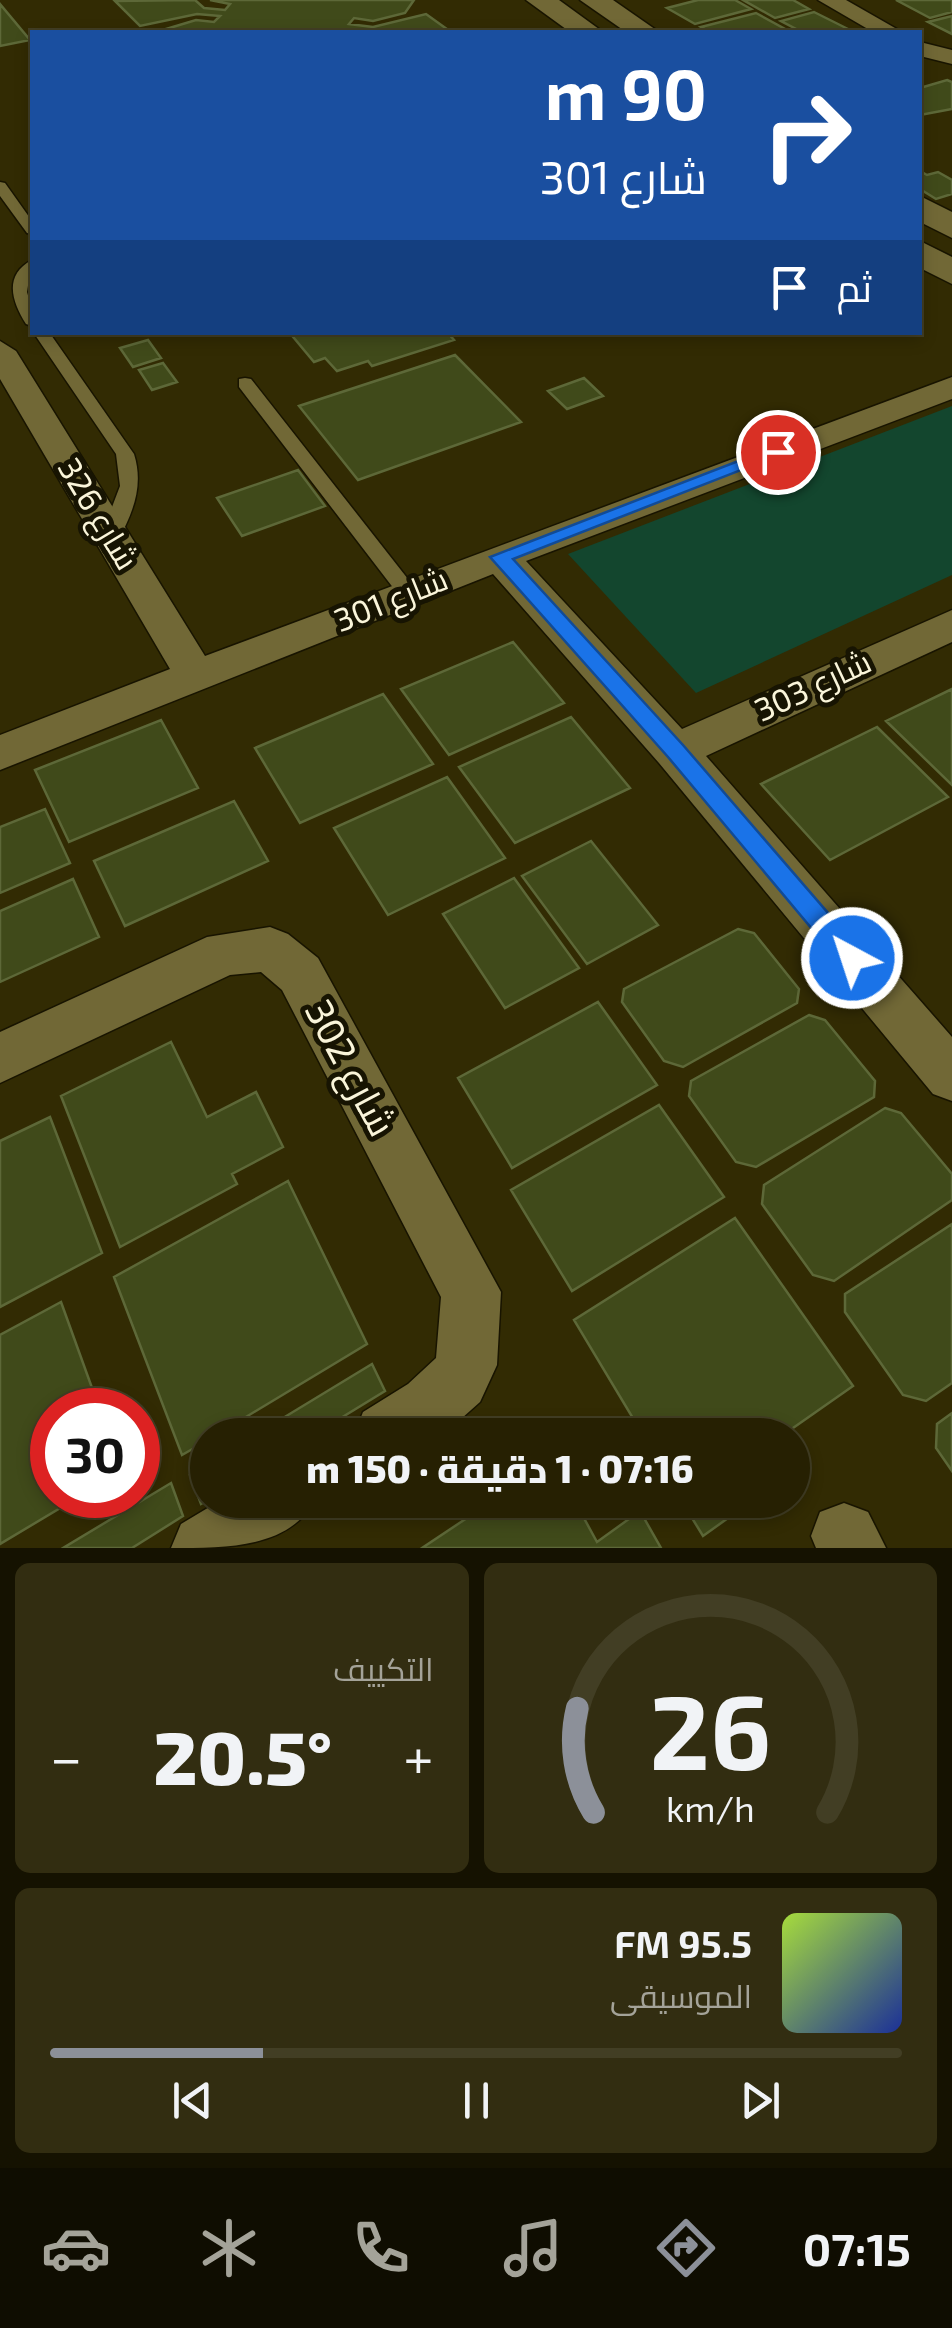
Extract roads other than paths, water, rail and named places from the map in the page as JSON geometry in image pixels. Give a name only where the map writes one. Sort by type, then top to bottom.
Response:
[{"type":"street","points":[[540,0],[582,30]]},
{"type":"street","points":[[594,0],[642,30]]},
{"type":"street","points":[[830,0],[886,30]]},
{"type":"street","points":[[922,50],[952,57]]},
{"type":"street","points":[[922,208],[952,227]]},
{"type":"street","points":[[922,253],[952,273]]},
{"type":"street","name":"شارع 326","points":[[0,351],[196,677]]},
{"type":"street","name":"شارع 301","points":[[0,753],[500,557],[952,387]]},
{"type":"street","points":[[500,557],[676,751],[952,1076]]},
{"type":"street","name":"شارع 303","points":[[676,751],[952,625]]},
{"type":"street","name":"شارع 302","points":[[0,1058],[226,954],[270,950],[300,974],[470,1292],[474,1342],[450,1395],[413,1418]]},
{"type":"street","points":[[205,1548],[253,1518]]},
{"type":"lane","points":[[0,186],[19,200],[30,225]]},
{"type":"lane","points":[[30,268],[18,287],[18,297],[30,318]]},
{"type":"lane","points":[[43,335],[124,454],[132,473],[131,491],[112,536]]},
{"type":"lane","points":[[244,383],[408,593]]}]
